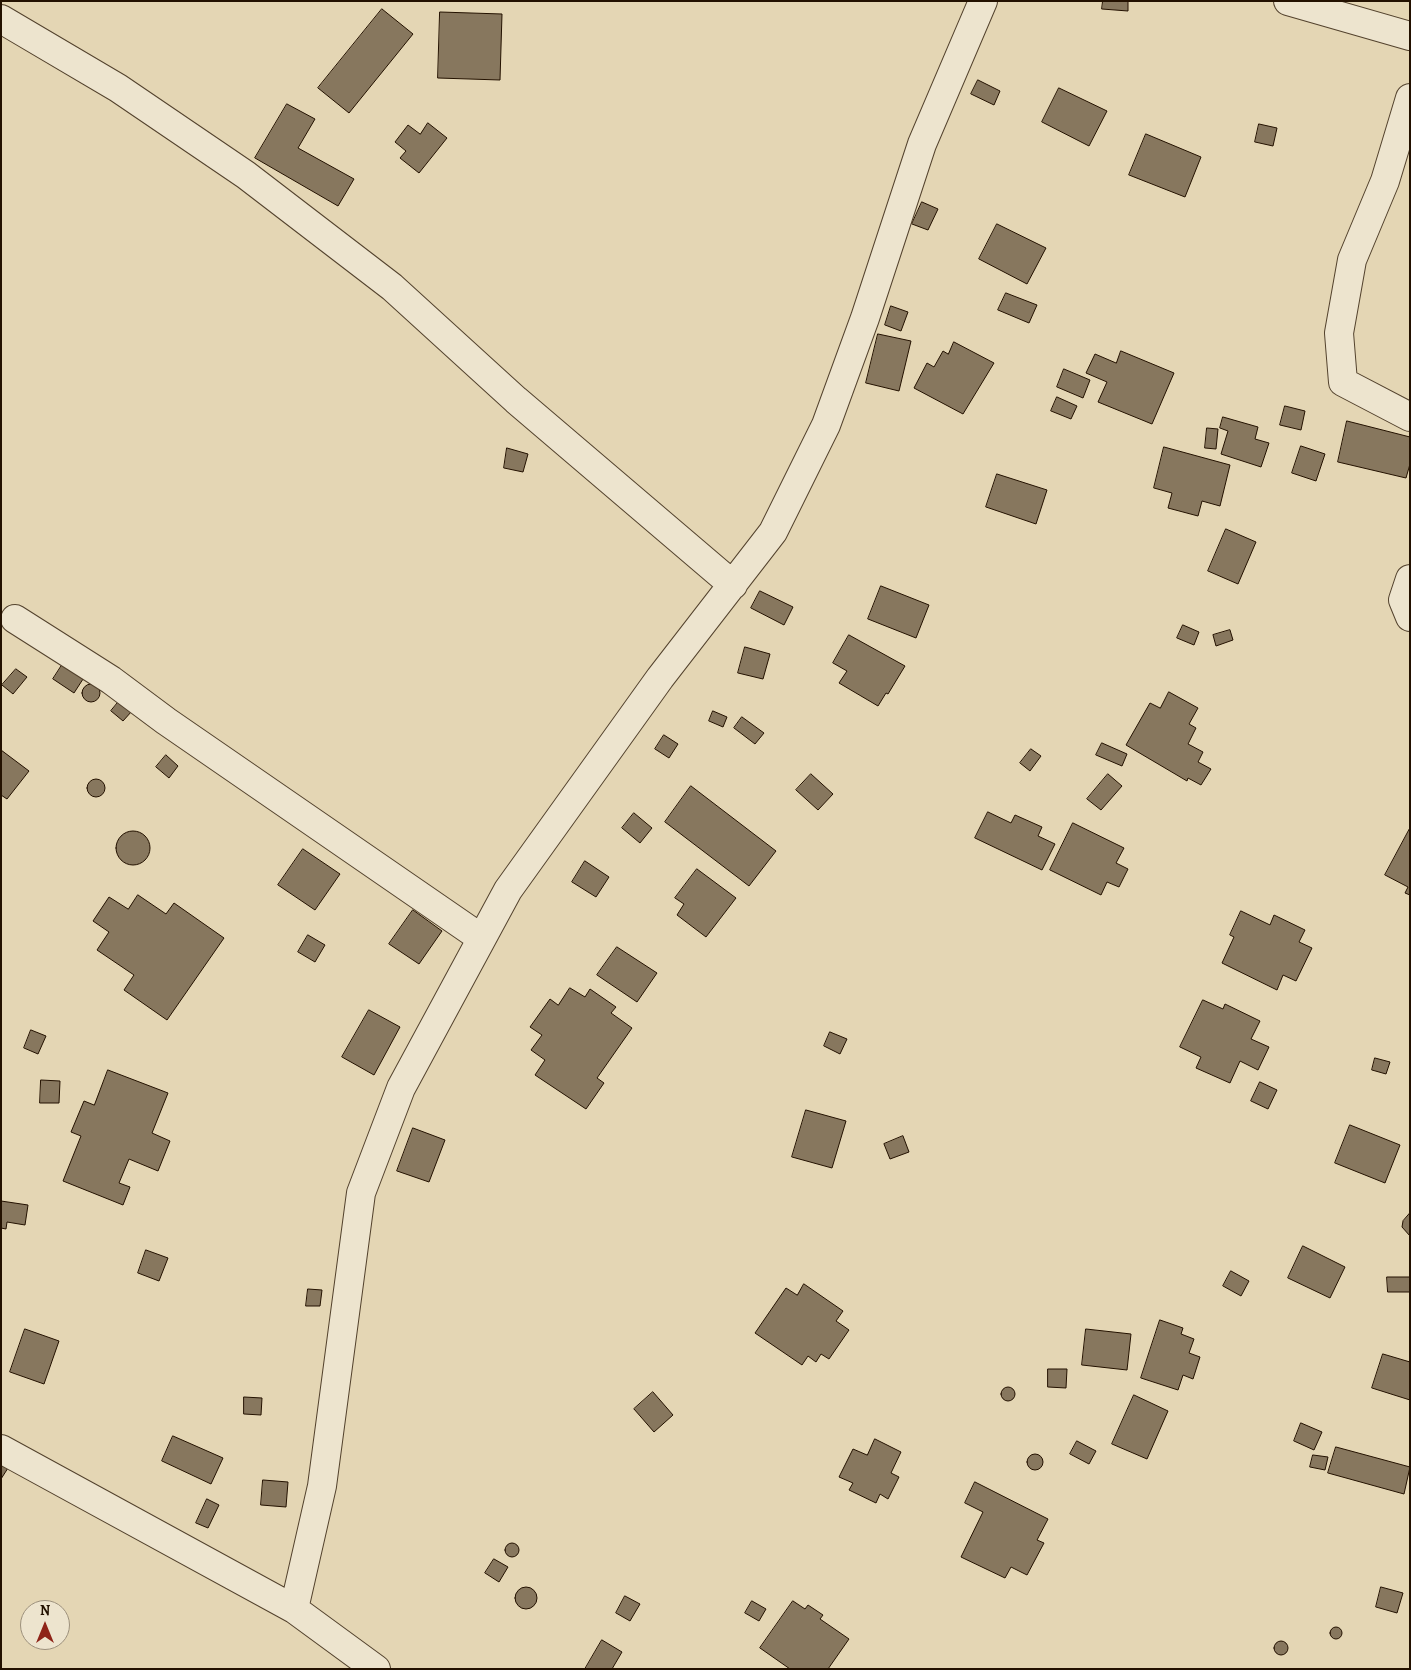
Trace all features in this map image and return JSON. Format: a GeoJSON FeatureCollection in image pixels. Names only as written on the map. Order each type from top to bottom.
{"type":"FeatureCollection","features":[{"type":"Feature","properties":{"kind":"street"},"geometry":{"type":"LineString","coordinates":[[294,1609],[322,1486],[361,1192],[401,1088],[508,890],[660,678],[773,532],[826,425],[865,318],[922,144],[983,1]]}},
{"type":"Feature","properties":{"kind":"street"},"geometry":{"type":"LineString","coordinates":[[1288,1],[1410,36]]}},
{"type":"Feature","properties":{"kind":"street"},"geometry":{"type":"LineString","coordinates":[[1,19],[118,88],[238,169],[384,281],[516,400],[732,585]]}},
{"type":"Feature","properties":{"kind":"street"},"geometry":{"type":"LineString","coordinates":[[1410,98],[1385,181],[1352,260],[1339,333],[1343,382],[1410,417]]}},
{"type":"Feature","properties":{"kind":"street"},"geometry":{"type":"LineString","coordinates":[[1410,579],[1403,600],[1410,617]]}},
{"type":"Feature","properties":{"kind":"street"},"geometry":{"type":"LineString","coordinates":[[15,619],[112,680],[174,726],[481,938]]}},
{"type":"Feature","properties":{"kind":"street"},"geometry":{"type":"LineString","coordinates":[[1,1449],[294,1609],[376,1669]]}},
{"type":"Feature","properties":{"kind":"building"},"geometry":{"type":"Polygon","coordinates":[[[1103,1],[1128,1],[1128,11],[1102,9],[1103,1]]]}},
{"type":"Feature","properties":{"kind":"building"},"geometry":{"type":"Polygon","coordinates":[[[382,9],[413,34],[349,113],[318,88],[382,9]]]}},
{"type":"Feature","properties":{"kind":"building"},"geometry":{"type":"Polygon","coordinates":[[[440,12],[502,14],[500,80],[438,78],[440,12]]]}},
{"type":"Feature","properties":{"kind":"building"},"geometry":{"type":"Polygon","coordinates":[[[978,80],[1000,91],[994,105],[971,94],[978,80]]]}},
{"type":"Feature","properties":{"kind":"building"},"geometry":{"type":"Polygon","coordinates":[[[1059,88],[1107,111],[1089,146],[1042,122],[1059,88]]]}},
{"type":"Feature","properties":{"kind":"building"},"geometry":{"type":"Polygon","coordinates":[[[287,104],[315,119],[298,148],[354,179],[338,206],[255,158],[287,104]]]}},
{"type":"Feature","properties":{"kind":"building"},"geometry":{"type":"Polygon","coordinates":[[[428,123],[447,138],[419,173],[400,158],[406,151],[395,142],[408,125],[420,134],[428,123]]]}},
{"type":"Feature","properties":{"kind":"building"},"geometry":{"type":"Polygon","coordinates":[[[1259,124],[1277,128],[1273,146],[1255,142],[1259,124]]]}},
{"type":"Feature","properties":{"kind":"building"},"geometry":{"type":"Polygon","coordinates":[[[1146,134],[1201,157],[1185,197],[1129,175],[1146,134]]]}},
{"type":"Feature","properties":{"kind":"building"},"geometry":{"type":"Polygon","coordinates":[[[922,202],[938,209],[928,230],[912,224],[922,202]]]}},
{"type":"Feature","properties":{"kind":"building"},"geometry":{"type":"Polygon","coordinates":[[[997,224],[1046,248],[1027,284],[979,259],[997,224]]]}},
{"type":"Feature","properties":{"kind":"building"},"geometry":{"type":"Polygon","coordinates":[[[1006,293],[1037,305],[1029,323],[998,310],[1006,293]]]}},
{"type":"Feature","properties":{"kind":"building"},"geometry":{"type":"Polygon","coordinates":[[[891,306],[908,312],[901,331],[885,325],[891,306]]]}},
{"type":"Feature","properties":{"kind":"building"},"geometry":{"type":"Polygon","coordinates":[[[878,334],[911,341],[899,391],[866,383],[878,334]]]}},
{"type":"Feature","properties":{"kind":"building"},"geometry":{"type":"Polygon","coordinates":[[[954,342],[994,363],[963,414],[914,388],[927,363],[934,367],[943,351],[948,354],[954,342]]]}},
{"type":"Feature","properties":{"kind":"building"},"geometry":{"type":"Polygon","coordinates":[[[1121,351],[1174,373],[1152,424],[1098,402],[1107,382],[1086,373],[1095,354],[1116,363],[1121,351]]]}},
{"type":"Feature","properties":{"kind":"building"},"geometry":{"type":"Polygon","coordinates":[[[1064,369],[1090,380],[1083,398],[1057,387],[1064,369]]]}},
{"type":"Feature","properties":{"kind":"building"},"geometry":{"type":"Polygon","coordinates":[[[1057,397],[1077,406],[1071,419],[1051,411],[1057,397]]]}},
{"type":"Feature","properties":{"kind":"building"},"geometry":{"type":"Polygon","coordinates":[[[1285,406],[1305,411],[1301,430],[1280,425],[1285,406]]]}},
{"type":"Feature","properties":{"kind":"building"},"geometry":{"type":"Polygon","coordinates":[[[1223,417],[1258,427],[1255,439],[1269,443],[1261,467],[1221,454],[1228,431],[1220,428],[1223,417]]]}},
{"type":"Feature","properties":{"kind":"building"},"geometry":{"type":"Polygon","coordinates":[[[1347,421],[1410,437],[1410,464],[1406,478],[1338,462],[1347,421]]]}},
{"type":"Feature","properties":{"kind":"building"},"geometry":{"type":"Polygon","coordinates":[[[1207,428],[1218,429],[1216,449],[1205,448],[1207,428]]]}},
{"type":"Feature","properties":{"kind":"building"},"geometry":{"type":"Polygon","coordinates":[[[1301,446],[1325,454],[1316,481],[1292,473],[1301,446]]]}},
{"type":"Feature","properties":{"kind":"building"},"geometry":{"type":"Polygon","coordinates":[[[1164,447],[1230,465],[1220,506],[1202,501],[1198,516],[1168,508],[1172,493],[1154,488],[1164,447]]]}},
{"type":"Feature","properties":{"kind":"building"},"geometry":{"type":"Polygon","coordinates":[[[507,448],[528,454],[523,472],[504,468],[507,448]]]}},
{"type":"Feature","properties":{"kind":"building"},"geometry":{"type":"Polygon","coordinates":[[[997,474],[1047,490],[1036,524],[986,507],[997,474]]]}},
{"type":"Feature","properties":{"kind":"building"},"geometry":{"type":"Polygon","coordinates":[[[1226,529],[1256,542],[1238,584],[1208,571],[1226,529]]]}},
{"type":"Feature","properties":{"kind":"building"},"geometry":{"type":"Polygon","coordinates":[[[881,586],[929,605],[916,638],[868,619],[881,586]]]}},
{"type":"Feature","properties":{"kind":"building"},"geometry":{"type":"Polygon","coordinates":[[[760,591],[793,607],[784,625],[751,608],[760,591]]]}},
{"type":"Feature","properties":{"kind":"building"},"geometry":{"type":"Polygon","coordinates":[[[1183,625],[1199,632],[1194,645],[1177,638],[1183,625]]]}},
{"type":"Feature","properties":{"kind":"building"},"geometry":{"type":"Polygon","coordinates":[[[1230,630],[1233,640],[1216,646],[1213,635],[1230,630]]]}},
{"type":"Feature","properties":{"kind":"building"},"geometry":{"type":"Polygon","coordinates":[[[849,635],[905,666],[888,694],[886,693],[878,706],[839,683],[847,671],[833,663],[849,635]]]}},
{"type":"Feature","properties":{"kind":"building"},"geometry":{"type":"Polygon","coordinates":[[[745,647],[770,654],[763,679],[738,673],[745,647]]]}},
{"type":"Feature","properties":{"kind":"building"},"geometry":{"type":"Polygon","coordinates":[[[64,662],[85,676],[74,693],[53,679],[64,662]]]}},
{"type":"Feature","properties":{"kind":"building"},"geometry":{"type":"Polygon","coordinates":[[[16,669],[27,677],[13,694],[2,685],[16,669]]]}},
{"type":"Feature","properties":{"kind":"building"},"geometry":{"type":"Polygon","coordinates":[[[91,684],[97,687],[100,693],[97,699],[91,702],[85,699],[82,693],[85,687],[91,684]]]}},
{"type":"Feature","properties":{"kind":"building"},"geometry":{"type":"Polygon","coordinates":[[[1169,692],[1198,708],[1189,724],[1196,728],[1188,744],[1203,752],[1198,762],[1211,769],[1201,785],[1188,778],[1187,781],[1126,745],[1150,703],[1160,708],[1169,692]]]}},
{"type":"Feature","properties":{"kind":"building"},"geometry":{"type":"Polygon","coordinates":[[[120,700],[132,711],[123,721],[111,711],[120,700]]]}},
{"type":"Feature","properties":{"kind":"building"},"geometry":{"type":"Polygon","coordinates":[[[713,711],[727,717],[723,727],[709,721],[713,711]]]}},
{"type":"Feature","properties":{"kind":"building"},"geometry":{"type":"Polygon","coordinates":[[[742,717],[764,733],[755,744],[734,728],[742,717]]]}},
{"type":"Feature","properties":{"kind":"building"},"geometry":{"type":"Polygon","coordinates":[[[664,735],[678,744],[669,758],[655,749],[664,735]]]}},
{"type":"Feature","properties":{"kind":"building"},"geometry":{"type":"Polygon","coordinates":[[[1102,743],[1127,754],[1122,766],[1096,755],[1102,743]]]}},
{"type":"Feature","properties":{"kind":"building"},"geometry":{"type":"Polygon","coordinates":[[[1031,749],[1041,756],[1030,771],[1020,763],[1031,749]]]}},
{"type":"Feature","properties":{"kind":"building"},"geometry":{"type":"Polygon","coordinates":[[[1,750],[29,771],[7,799],[1,795],[1,750]]]}},
{"type":"Feature","properties":{"kind":"building"},"geometry":{"type":"Polygon","coordinates":[[[166,755],[178,766],[169,778],[156,767],[166,755]]]}},
{"type":"Feature","properties":{"kind":"building"},"geometry":{"type":"Polygon","coordinates":[[[811,774],[833,794],[818,810],[796,790],[811,774]]]}},
{"type":"Feature","properties":{"kind":"building"},"geometry":{"type":"Polygon","coordinates":[[[1108,774],[1122,786],[1101,810],[1087,799],[1108,774]]]}},
{"type":"Feature","properties":{"kind":"building"},"geometry":{"type":"Polygon","coordinates":[[[96,779],[102,782],[105,788],[102,794],[96,797],[90,794],[87,788],[90,782],[96,779]]]}},
{"type":"Feature","properties":{"kind":"building"},"geometry":{"type":"Polygon","coordinates":[[[691,786],[776,851],[749,886],[665,822],[691,786]]]}},
{"type":"Feature","properties":{"kind":"building"},"geometry":{"type":"Polygon","coordinates":[[[988,812],[1011,823],[1015,815],[1042,827],[1038,836],[1055,844],[1042,870],[975,838],[988,812]]]}},
{"type":"Feature","properties":{"kind":"building"},"geometry":{"type":"Polygon","coordinates":[[[634,813],[652,828],[640,843],[622,828],[634,813]]]}},
{"type":"Feature","properties":{"kind":"building"},"geometry":{"type":"Polygon","coordinates":[[[1073,823],[1124,848],[1116,863],[1128,869],[1119,887],[1107,882],[1101,895],[1050,870],[1073,823]]]}},
{"type":"Feature","properties":{"kind":"building"},"geometry":{"type":"Polygon","coordinates":[[[1410,828],[1410,895],[1405,893],[1408,887],[1385,875],[1410,828]]]}},
{"type":"Feature","properties":{"kind":"building"},"geometry":{"type":"Polygon","coordinates":[[[133,831],[145,836],[150,848],[145,860],[133,865],[121,860],[116,848],[121,836],[133,831]]]}},
{"type":"Feature","properties":{"kind":"building"},"geometry":{"type":"Polygon","coordinates":[[[303,849],[340,874],[315,910],[278,885],[303,849]]]}},
{"type":"Feature","properties":{"kind":"building"},"geometry":{"type":"Polygon","coordinates":[[[585,861],[609,877],[596,897],[572,882],[585,861]]]}},
{"type":"Feature","properties":{"kind":"building"},"geometry":{"type":"Polygon","coordinates":[[[697,869],[736,898],[706,937],[677,915],[684,904],[675,898],[697,869]]]}},
{"type":"Feature","properties":{"kind":"building"},"geometry":{"type":"Polygon","coordinates":[[[138,895],[166,914],[174,903],[224,938],[167,1020],[124,990],[134,975],[97,950],[109,932],[93,921],[109,897],[128,909],[138,895]]]}},
{"type":"Feature","properties":{"kind":"building"},"geometry":{"type":"Polygon","coordinates":[[[413,910],[442,931],[419,964],[389,944],[413,910]]]}},
{"type":"Feature","properties":{"kind":"building"},"geometry":{"type":"Polygon","coordinates":[[[1241,911],[1270,925],[1274,915],[1305,930],[1299,942],[1312,948],[1296,981],[1283,975],[1277,990],[1222,963],[1234,937],[1230,935],[1241,911]]]}},
{"type":"Feature","properties":{"kind":"building"},"geometry":{"type":"Polygon","coordinates":[[[308,935],[325,945],[315,962],[298,952],[308,935]]]}},
{"type":"Feature","properties":{"kind":"building"},"geometry":{"type":"Polygon","coordinates":[[[617,947],[657,973],[637,1002],[597,975],[617,947]]]}},
{"type":"Feature","properties":{"kind":"building"},"geometry":{"type":"Polygon","coordinates":[[[570,988],[585,997],[590,989],[616,1007],[611,1013],[632,1028],[597,1078],[604,1083],[586,1109],[535,1075],[545,1060],[531,1050],[542,1035],[530,1027],[550,999],[558,1005],[570,988]]]}},
{"type":"Feature","properties":{"kind":"building"},"geometry":{"type":"Polygon","coordinates":[[[1203,1000],[1223,1009],[1225,1004],[1260,1021],[1251,1039],[1269,1047],[1258,1070],[1240,1061],[1230,1083],[1196,1068],[1201,1057],[1180,1047],[1203,1000]]]}},
{"type":"Feature","properties":{"kind":"building"},"geometry":{"type":"Polygon","coordinates":[[[369,1010],[400,1027],[374,1075],[342,1057],[369,1010]]]}},
{"type":"Feature","properties":{"kind":"building"},"geometry":{"type":"Polygon","coordinates":[[[31,1030],[46,1036],[38,1054],[24,1048],[31,1030]]]}},
{"type":"Feature","properties":{"kind":"building"},"geometry":{"type":"Polygon","coordinates":[[[830,1032],[847,1039],[840,1054],[824,1046],[830,1032]]]}},
{"type":"Feature","properties":{"kind":"building"},"geometry":{"type":"Polygon","coordinates":[[[1375,1058],[1390,1062],[1386,1074],[1372,1070],[1375,1058]]]}},
{"type":"Feature","properties":{"kind":"building"},"geometry":{"type":"Polygon","coordinates":[[[108,1070],[168,1093],[152,1133],[170,1141],[158,1171],[129,1159],[119,1183],[130,1187],[123,1205],[63,1181],[81,1136],[71,1132],[84,1101],[94,1105],[108,1070]]]}},
{"type":"Feature","properties":{"kind":"building"},"geometry":{"type":"Polygon","coordinates":[[[41,1080],[60,1081],[59,1103],[40,1103],[41,1080]]]}},
{"type":"Feature","properties":{"kind":"building"},"geometry":{"type":"Polygon","coordinates":[[[1260,1082],[1277,1090],[1268,1109],[1251,1101],[1260,1082]]]}},
{"type":"Feature","properties":{"kind":"building"},"geometry":{"type":"Polygon","coordinates":[[[806,1110],[846,1121],[832,1168],[792,1157],[806,1110]]]}},
{"type":"Feature","properties":{"kind":"building"},"geometry":{"type":"Polygon","coordinates":[[[1350,1125],[1400,1145],[1385,1183],[1335,1163],[1350,1125]]]}},
{"type":"Feature","properties":{"kind":"building"},"geometry":{"type":"Polygon","coordinates":[[[413,1128],[445,1140],[429,1182],[397,1171],[413,1128]]]}},
{"type":"Feature","properties":{"kind":"building"},"geometry":{"type":"Polygon","coordinates":[[[903,1136],[909,1152],[890,1159],[884,1144],[903,1136]]]}},
{"type":"Feature","properties":{"kind":"building"},"geometry":{"type":"Polygon","coordinates":[[[1,1201],[28,1205],[25,1225],[7,1222],[6,1229],[1,1228],[1,1201]]]}},
{"type":"Feature","properties":{"kind":"building"},"geometry":{"type":"Polygon","coordinates":[[[1410,1213],[1410,1236],[1402,1227],[1403,1221],[1410,1213]]]}},
{"type":"Feature","properties":{"kind":"building"},"geometry":{"type":"Polygon","coordinates":[[[1303,1246],[1345,1267],[1330,1298],[1288,1278],[1303,1246]]]}},
{"type":"Feature","properties":{"kind":"building"},"geometry":{"type":"Polygon","coordinates":[[[146,1250],[168,1258],[159,1281],[138,1273],[146,1250]]]}},
{"type":"Feature","properties":{"kind":"building"},"geometry":{"type":"Polygon","coordinates":[[[1231,1271],[1249,1281],[1241,1296],[1223,1286],[1231,1271]]]}},
{"type":"Feature","properties":{"kind":"building"},"geometry":{"type":"Polygon","coordinates":[[[1387,1277],[1410,1277],[1410,1292],[1388,1292],[1387,1277]]]}},
{"type":"Feature","properties":{"kind":"building"},"geometry":{"type":"Polygon","coordinates":[[[804,1284],[843,1311],[836,1321],[849,1330],[829,1359],[821,1354],[816,1362],[808,1356],[802,1365],[755,1333],[786,1288],[797,1295],[804,1284]]]}},
{"type":"Feature","properties":{"kind":"building"},"geometry":{"type":"Polygon","coordinates":[[[308,1289],[322,1290],[320,1306],[306,1306],[308,1289]]]}},
{"type":"Feature","properties":{"kind":"building"},"geometry":{"type":"Polygon","coordinates":[[[1160,1320],[1183,1328],[1181,1334],[1194,1339],[1189,1353],[1200,1357],[1193,1379],[1183,1375],[1178,1390],[1141,1378],[1160,1320]]]}},
{"type":"Feature","properties":{"kind":"building"},"geometry":{"type":"Polygon","coordinates":[[[25,1329],[59,1341],[44,1384],[10,1372],[25,1329]]]}},
{"type":"Feature","properties":{"kind":"building"},"geometry":{"type":"Polygon","coordinates":[[[1086,1329],[1131,1334],[1127,1370],[1082,1365],[1086,1329]]]}},
{"type":"Feature","properties":{"kind":"building"},"geometry":{"type":"Polygon","coordinates":[[[1383,1354],[1410,1362],[1410,1400],[1372,1388],[1383,1354]]]}},
{"type":"Feature","properties":{"kind":"building"},"geometry":{"type":"Polygon","coordinates":[[[1048,1369],[1067,1369],[1066,1388],[1048,1387],[1048,1369]]]}},
{"type":"Feature","properties":{"kind":"building"},"geometry":{"type":"Polygon","coordinates":[[[1008,1387],[1013,1389],[1015,1394],[1013,1399],[1008,1401],[1003,1399],[1001,1394],[1003,1389],[1008,1387]]]}},
{"type":"Feature","properties":{"kind":"building"},"geometry":{"type":"Polygon","coordinates":[[[653,1392],[673,1415],[654,1432],[634,1409],[653,1392]]]}},
{"type":"Feature","properties":{"kind":"building"},"geometry":{"type":"Polygon","coordinates":[[[1134,1395],[1168,1411],[1147,1459],[1112,1444],[1134,1395]]]}},
{"type":"Feature","properties":{"kind":"building"},"geometry":{"type":"Polygon","coordinates":[[[244,1397],[262,1398],[261,1415],[244,1414],[244,1397]]]}},
{"type":"Feature","properties":{"kind":"building"},"geometry":{"type":"Polygon","coordinates":[[[1301,1423],[1322,1432],[1314,1450],[1294,1441],[1301,1423]]]}},
{"type":"Feature","properties":{"kind":"building"},"geometry":{"type":"Polygon","coordinates":[[[173,1436],[223,1458],[211,1484],[162,1461],[173,1436]]]}},
{"type":"Feature","properties":{"kind":"building"},"geometry":{"type":"Polygon","coordinates":[[[875,1439],[901,1452],[891,1473],[899,1477],[888,1499],[880,1494],[876,1503],[849,1490],[853,1483],[839,1477],[853,1449],[867,1455],[875,1439]]]}},
{"type":"Feature","properties":{"kind":"building"},"geometry":{"type":"Polygon","coordinates":[[[1077,1441],[1096,1451],[1089,1464],[1070,1454],[1077,1441]]]}},
{"type":"Feature","properties":{"kind":"building"},"geometry":{"type":"Polygon","coordinates":[[[1336,1447],[1410,1467],[1404,1494],[1328,1473],[1336,1447]]]}},
{"type":"Feature","properties":{"kind":"building"},"geometry":{"type":"Polygon","coordinates":[[[1032,1454],[1038,1454],[1043,1459],[1041,1468],[1032,1470],[1027,1465],[1027,1459],[1032,1454]]]}},
{"type":"Feature","properties":{"kind":"building"},"geometry":{"type":"Polygon","coordinates":[[[1313,1455],[1328,1457],[1325,1470],[1310,1467],[1313,1455]]]}},
{"type":"Feature","properties":{"kind":"building"},"geometry":{"type":"Polygon","coordinates":[[[1,1465],[8,1468],[1,1479],[1,1465]]]}},
{"type":"Feature","properties":{"kind":"building"},"geometry":{"type":"Polygon","coordinates":[[[263,1480],[288,1482],[286,1507],[261,1505],[263,1480]]]}},
{"type":"Feature","properties":{"kind":"building"},"geometry":{"type":"Polygon","coordinates":[[[975,1482],[1048,1519],[1037,1540],[1044,1543],[1027,1575],[1011,1567],[1005,1578],[961,1557],[983,1512],[965,1503],[975,1482]]]}},
{"type":"Feature","properties":{"kind":"building"},"geometry":{"type":"Polygon","coordinates":[[[207,1499],[219,1505],[208,1528],[196,1523],[207,1499]]]}},
{"type":"Feature","properties":{"kind":"building"},"geometry":{"type":"Polygon","coordinates":[[[512,1543],[517,1545],[519,1550],[517,1555],[512,1557],[507,1555],[505,1550],[507,1545],[512,1543]]]}},
{"type":"Feature","properties":{"kind":"building"},"geometry":{"type":"Polygon","coordinates":[[[494,1559],[508,1567],[499,1582],[485,1573],[494,1559]]]}},
{"type":"Feature","properties":{"kind":"building"},"geometry":{"type":"Polygon","coordinates":[[[526,1587],[534,1590],[537,1598],[534,1606],[526,1609],[518,1606],[515,1598],[518,1590],[526,1587]]]}},
{"type":"Feature","properties":{"kind":"building"},"geometry":{"type":"Polygon","coordinates":[[[1381,1587],[1403,1593],[1397,1613],[1376,1607],[1381,1587]]]}},
{"type":"Feature","properties":{"kind":"building"},"geometry":{"type":"Polygon","coordinates":[[[625,1596],[640,1604],[630,1621],[616,1613],[625,1596]]]}},
{"type":"Feature","properties":{"kind":"building"},"geometry":{"type":"Polygon","coordinates":[[[752,1601],[766,1609],[759,1621],[745,1613],[752,1601]]]}},
{"type":"Feature","properties":{"kind":"building"},"geometry":{"type":"Polygon","coordinates":[[[793,1601],[805,1609],[808,1605],[823,1615],[820,1619],[849,1639],[828,1669],[790,1669],[760,1648],[793,1601]]]}},
{"type":"Feature","properties":{"kind":"building"},"geometry":{"type":"Polygon","coordinates":[[[1338,1627],[1341,1628],[1341,1638],[1334,1639],[1331,1638],[1330,1631],[1331,1628],[1338,1627]]]}},
{"type":"Feature","properties":{"kind":"building"},"geometry":{"type":"Polygon","coordinates":[[[602,1640],[622,1652],[612,1669],[585,1669],[602,1640]]]}},
{"type":"Feature","properties":{"kind":"building"},"geometry":{"type":"Polygon","coordinates":[[[1278,1641],[1284,1641],[1288,1648],[1284,1655],[1278,1655],[1274,1651],[1274,1645],[1278,1641]]]}}]}
